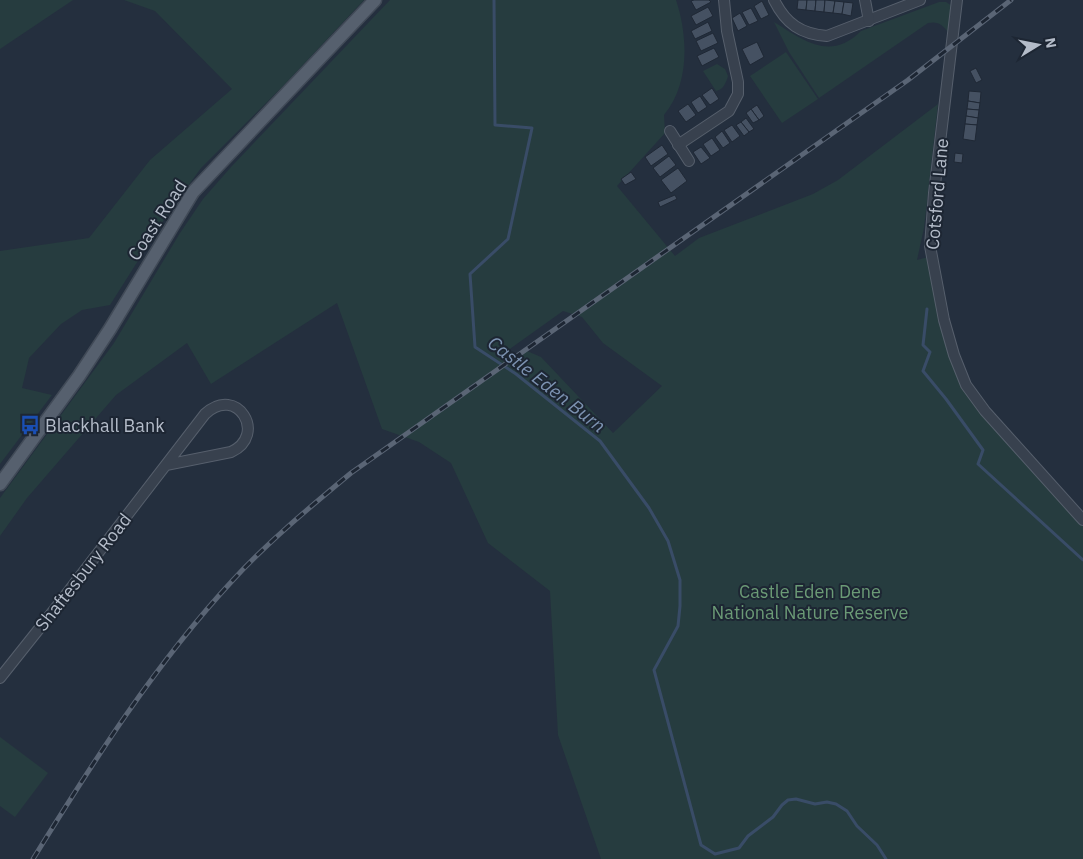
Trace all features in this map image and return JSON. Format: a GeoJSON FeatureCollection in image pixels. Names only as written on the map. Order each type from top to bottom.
{"type":"FeatureCollection","features":[{"type":"Feature","properties":{"kind":"main road","name":"Coast Road"},"geometry":{"type":"LineString","coordinates":[[0,484],[79,376],[110,329],[193,192],[375,0]]}},
{"type":"Feature","properties":{"kind":"street"},"geometry":{"type":"LineString","coordinates":[[678,145],[729,111],[738,94],[738,82],[727,31],[724,0]]}},
{"type":"Feature","properties":{"kind":"street"},"geometry":{"type":"LineString","coordinates":[[774,0],[780,12],[794,27],[813,35],[828,36],[920,0]]}},
{"type":"Feature","properties":{"kind":"street"},"geometry":{"type":"LineString","coordinates":[[865,0],[868,21]]}},
{"type":"Feature","properties":{"kind":"street","name":"Cotsford Lane"},"geometry":{"type":"LineString","coordinates":[[957,0],[934,193],[930,246],[944,320],[954,355],[966,384],[985,411],[1083,520]]}},
{"type":"Feature","properties":{"kind":"street"},"geometry":{"type":"LineString","coordinates":[[670,131],[689,161]]}},
{"type":"Feature","properties":{"kind":"street","name":"Shaftesbury Road"},"geometry":{"type":"LineString","coordinates":[[0,678],[205,414],[217,405],[230,404],[243,413],[247,421],[248,433],[245,442],[238,449],[166,465]]}},
{"type":"Feature","properties":{"kind":"green space"},"geometry":{"type":"Polygon","coordinates":[[[0,0],[73,0],[0,49],[0,0]]]}},
{"type":"Feature","properties":{"kind":"green space"},"geometry":{"type":"Polygon","coordinates":[[[124,0],[364,0],[284,85],[201,168],[167,215],[110,305],[82,310],[61,324],[29,358],[22,388],[52,395],[0,464],[0,251],[89,238],[150,160],[232,89],[155,11],[124,0]]]}},
{"type":"Feature","properties":{"kind":"green space","name":"Castle Eden Dene National Nature Reserve"},"geometry":{"type":"Polygon","coordinates":[[[390,0],[676,0],[683,29],[684,44],[684,59],[679,89],[664,115],[665,133],[617,186],[675,256],[699,238],[813,194],[838,180],[938,104],[924,228],[917,260],[932,256],[966,385],[1083,520],[1083,859],[601,859],[558,735],[550,591],[488,543],[451,463],[419,442],[382,429],[337,303],[211,384],[187,343],[116,395],[27,498],[0,536],[0,498],[114,343],[180,233],[203,199],[231,167],[390,0]],[[563,311],[507,351],[515,359],[527,351],[541,357],[613,433],[662,386],[603,343],[582,317],[563,311]]]}},
{"type":"Feature","properties":{"kind":"green space"},"geometry":{"type":"Polygon","coordinates":[[[939,2],[946,2],[952,6],[949,33],[940,24],[928,23],[819,98],[789,52],[774,22],[806,41],[827,47],[838,45],[850,40],[861,31],[939,2]]]}},
{"type":"Feature","properties":{"kind":"green space"},"geometry":{"type":"Polygon","coordinates":[[[786,52],[818,99],[782,123],[750,76],[786,52]]]}},
{"type":"Feature","properties":{"kind":"green space"},"geometry":{"type":"Polygon","coordinates":[[[717,64],[725,69],[728,76],[724,86],[716,91],[703,71],[717,64]]]}},
{"type":"Feature","properties":{"kind":"green space"},"geometry":{"type":"Polygon","coordinates":[[[0,737],[48,773],[15,817],[0,806],[0,737]]]}},
{"type":"Feature","properties":{"kind":"building"},"geometry":{"type":"Polygon","coordinates":[[[709,0],[711,2],[696,10],[691,1],[709,0]]]}},
{"type":"Feature","properties":{"kind":"building"},"geometry":{"type":"Polygon","coordinates":[[[798,0],[807,0],[806,10],[797,9],[798,0]]]}},
{"type":"Feature","properties":{"kind":"building"},"geometry":{"type":"Polygon","coordinates":[[[807,0],[816,0],[815,11],[806,10],[807,0]]]}},
{"type":"Feature","properties":{"kind":"building"},"geometry":{"type":"Polygon","coordinates":[[[816,0],[825,0],[824,12],[815,11],[816,0]]]}},
{"type":"Feature","properties":{"kind":"building"},"geometry":{"type":"Polygon","coordinates":[[[825,0],[835,1],[833,13],[824,12],[825,0]]]}},
{"type":"Feature","properties":{"kind":"building"},"geometry":{"type":"Polygon","coordinates":[[[762,1],[769,15],[761,19],[754,6],[762,1]]]}},
{"type":"Feature","properties":{"kind":"building"},"geometry":{"type":"Polygon","coordinates":[[[835,1],[844,2],[842,14],[833,13],[835,1]]]}},
{"type":"Feature","properties":{"kind":"building"},"geometry":{"type":"Polygon","coordinates":[[[844,2],[853,3],[851,16],[842,14],[844,2]]]}},
{"type":"Feature","properties":{"kind":"building"},"geometry":{"type":"Polygon","coordinates":[[[708,7],[713,16],[696,25],[691,16],[708,7]]]}},
{"type":"Feature","properties":{"kind":"building"},"geometry":{"type":"Polygon","coordinates":[[[751,8],[758,21],[749,25],[742,12],[751,8]]]}},
{"type":"Feature","properties":{"kind":"building"},"geometry":{"type":"Polygon","coordinates":[[[740,13],[747,26],[738,31],[732,18],[740,13]]]}},
{"type":"Feature","properties":{"kind":"building"},"geometry":{"type":"Polygon","coordinates":[[[708,22],[712,31],[695,39],[691,31],[708,22]]]}},
{"type":"Feature","properties":{"kind":"building"},"geometry":{"type":"Polygon","coordinates":[[[713,33],[718,43],[701,51],[696,41],[713,33]]]}},
{"type":"Feature","properties":{"kind":"building"},"geometry":{"type":"Polygon","coordinates":[[[757,42],[764,57],[750,65],[742,49],[757,42]]]}},
{"type":"Feature","properties":{"kind":"building"},"geometry":{"type":"Polygon","coordinates":[[[714,48],[719,57],[702,66],[697,56],[714,48]]]}},
{"type":"Feature","properties":{"kind":"building"},"geometry":{"type":"Polygon","coordinates":[[[976,68],[982,80],[976,83],[970,71],[976,68]]]}},
{"type":"Feature","properties":{"kind":"building"},"geometry":{"type":"Polygon","coordinates":[[[712,88],[719,99],[710,105],[702,95],[712,88]]]}},
{"type":"Feature","properties":{"kind":"building"},"geometry":{"type":"Polygon","coordinates":[[[969,91],[981,92],[980,103],[968,101],[969,91]]]}},
{"type":"Feature","properties":{"kind":"building"},"geometry":{"type":"Polygon","coordinates":[[[700,96],[707,107],[698,113],[691,102],[700,96]]]}},
{"type":"Feature","properties":{"kind":"building"},"geometry":{"type":"Polygon","coordinates":[[[968,101],[980,103],[979,110],[967,109],[968,101]]]}},
{"type":"Feature","properties":{"kind":"building"},"geometry":{"type":"Polygon","coordinates":[[[688,104],[696,115],[686,122],[678,111],[688,104]]]}},
{"type":"Feature","properties":{"kind":"building"},"geometry":{"type":"Polygon","coordinates":[[[757,105],[764,116],[759,120],[751,109],[757,105]]]}},
{"type":"Feature","properties":{"kind":"building"},"geometry":{"type":"Polygon","coordinates":[[[751,109],[759,120],[753,123],[746,113],[751,109]]]}},
{"type":"Feature","properties":{"kind":"building"},"geometry":{"type":"Polygon","coordinates":[[[967,109],[979,110],[978,118],[966,116],[967,109]]]}},
{"type":"Feature","properties":{"kind":"building"},"geometry":{"type":"Polygon","coordinates":[[[966,116],[978,118],[977,125],[965,124],[966,116]]]}},
{"type":"Feature","properties":{"kind":"building"},"geometry":{"type":"Polygon","coordinates":[[[746,118],[754,129],[749,132],[741,122],[746,118]]]}},
{"type":"Feature","properties":{"kind":"building"},"geometry":{"type":"Polygon","coordinates":[[[741,122],[749,132],[744,136],[736,125],[741,122]]]}},
{"type":"Feature","properties":{"kind":"building"},"geometry":{"type":"Polygon","coordinates":[[[965,124],[977,125],[975,141],[963,139],[965,124]]]}},
{"type":"Feature","properties":{"kind":"building"},"geometry":{"type":"Polygon","coordinates":[[[732,125],[740,136],[732,142],[724,130],[732,125]]]}},
{"type":"Feature","properties":{"kind":"building"},"geometry":{"type":"Polygon","coordinates":[[[722,131],[730,143],[723,148],[715,137],[722,131]]]}},
{"type":"Feature","properties":{"kind":"building"},"geometry":{"type":"Polygon","coordinates":[[[712,138],[720,150],[711,156],[703,144],[712,138]]]}},
{"type":"Feature","properties":{"kind":"building"},"geometry":{"type":"Polygon","coordinates":[[[662,145],[668,154],[651,166],[645,157],[662,145]]]}},
{"type":"Feature","properties":{"kind":"building"},"geometry":{"type":"Polygon","coordinates":[[[701,147],[710,158],[701,164],[693,152],[701,147]]]}},
{"type":"Feature","properties":{"kind":"building"},"geometry":{"type":"Polygon","coordinates":[[[955,153],[963,154],[962,163],[954,162],[955,153]]]}},
{"type":"Feature","properties":{"kind":"building"},"geometry":{"type":"Polygon","coordinates":[[[669,156],[676,165],[660,177],[653,168],[669,156]]]}},
{"type":"Feature","properties":{"kind":"building"},"geometry":{"type":"Polygon","coordinates":[[[678,168],[687,181],[671,193],[661,180],[678,168]]]}},
{"type":"Feature","properties":{"kind":"building"},"geometry":{"type":"Polygon","coordinates":[[[631,172],[636,179],[625,185],[621,179],[631,172]]]}},
{"type":"Feature","properties":{"kind":"building"},"geometry":{"type":"Polygon","coordinates":[[[675,195],[677,199],[660,207],[658,202],[675,195]]]}},
{"type":"Feature","properties":{"kind":"waterway","name":"Castle Eden Burn"},"geometry":{"type":"LineString","coordinates":[[494,0],[495,125],[532,128],[508,239],[470,274],[475,347],[516,374],[600,441],[649,508],[668,541],[680,580],[678,626],[654,670],[701,845],[715,854],[739,848],[748,836],[773,817],[782,805],[788,800],[796,799],[815,804],[827,802],[836,804],[847,811],[857,826],[877,845],[886,859]]}},
{"type":"Feature","properties":{"kind":"waterway"},"geometry":{"type":"LineString","coordinates":[[927,309],[923,345],[930,352],[923,371],[983,450],[978,464],[1083,560]]}},
{"type":"Feature","properties":{"kind":"railway"},"geometry":{"type":"LineString","coordinates":[[33,859],[102,750],[177,645],[233,580],[290,525],[351,473],[908,80],[1011,0]]}},
{"type":"Feature","properties":{"kind":"place","name":"Blackhall Bank"},"geometry":{"type":"Point","coordinates":[30,425]}}]}
